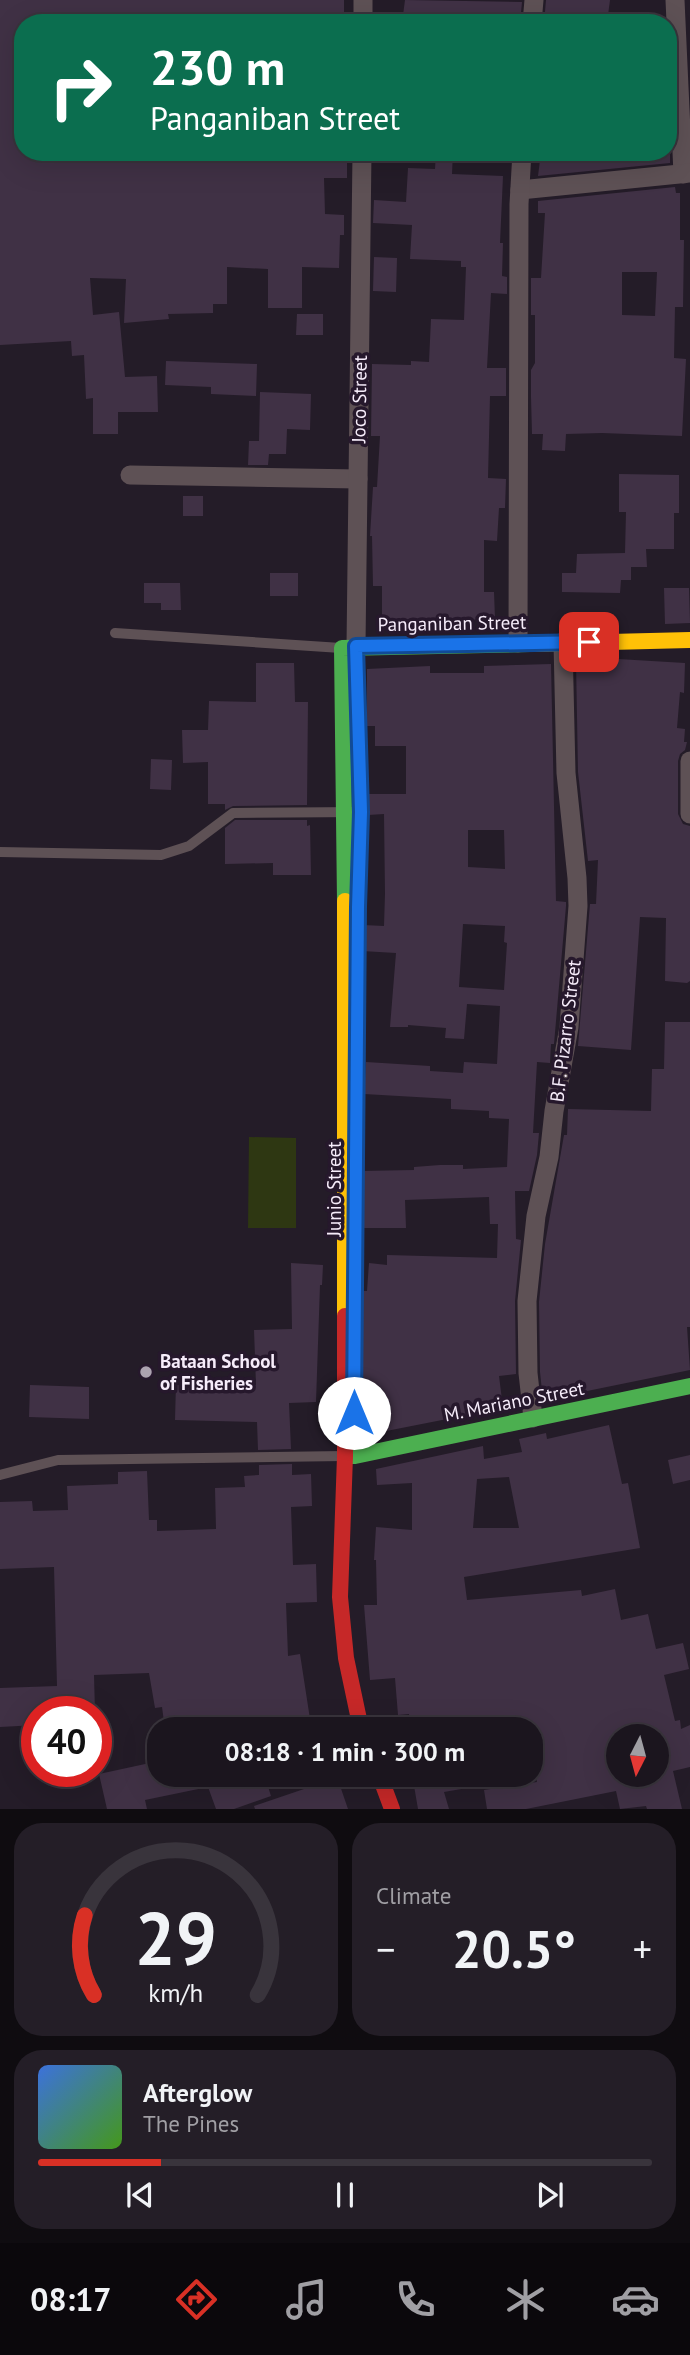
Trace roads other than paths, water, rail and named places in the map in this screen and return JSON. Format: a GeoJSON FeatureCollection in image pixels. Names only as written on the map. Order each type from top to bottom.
{"type":"FeatureCollection","features":[{"type":"Feature","properties":{"kind":"street"},"geometry":{"type":"LineString","coordinates":[[520,190],[686,174],[677,32]]}},
{"type":"Feature","properties":{"kind":"street","name":"Joco Street"},"geometry":{"type":"LineString","coordinates":[[349,647],[358,479],[362,161]]}},
{"type":"Feature","properties":{"kind":"street"},"geometry":{"type":"LineString","coordinates":[[518,643],[522,161]]}},
{"type":"Feature","properties":{"kind":"street"},"geometry":{"type":"LineString","coordinates":[[130,475],[358,479]]}},
{"type":"Feature","properties":{"kind":"street","name":"Panganiban Street"},"geometry":{"type":"LineString","coordinates":[[349,647],[690,640]]}},
{"type":"Feature","properties":{"kind":"street","name":"B.F. Pizarro Street"},"geometry":{"type":"LineString","coordinates":[[533,1418],[528,1373],[527,1301],[536,1216],[549,1157],[569,1027],[578,906],[566,773],[563,642]]}},
{"type":"Feature","properties":{"kind":"street"},"geometry":{"type":"LineString","coordinates":[[349,647],[359,757]]}},
{"type":"Feature","properties":{"kind":"street","name":"Junio Street"},"geometry":{"type":"LineString","coordinates":[[349,647],[358,818],[350,1456],[340,1597],[346,1658],[358,1717]]}},
{"type":"Feature","properties":{"kind":"street"},"geometry":{"type":"LineString","coordinates":[[690,761],[690,814]]}},
{"type":"Feature","properties":{"kind":"street","name":"Junio Street"},"geometry":{"type":"LineString","coordinates":[[358,818],[350,1456],[358,1644],[375,1717]]}},
{"type":"Feature","properties":{"kind":"street","name":"M. Mariano Street"},"geometry":{"type":"LineString","coordinates":[[350,1456],[690,1386]]}},
{"type":"Feature","properties":{"kind":"street"},"geometry":{"type":"LineString","coordinates":[[384,1787],[392,1809]]}},
{"type":"Feature","properties":{"kind":"street"},"geometry":{"type":"LineString","coordinates":[[400,1787],[408,1809]]}},
{"type":"Feature","properties":{"kind":"lane"},"geometry":{"type":"LineString","coordinates":[[115,633],[349,647]]}},
{"type":"Feature","properties":{"kind":"lane"},"geometry":{"type":"LineString","coordinates":[[0,852],[161,855],[190,846],[233,813],[358,818]]}},
{"type":"Feature","properties":{"kind":"lane"},"geometry":{"type":"LineString","coordinates":[[0,1475],[58,1460],[350,1456]]}},
{"type":"Feature","properties":{"kind":"place","name":"Bataan School of Fisheries"},"geometry":{"type":"Point","coordinates":[146,1372]}}]}
